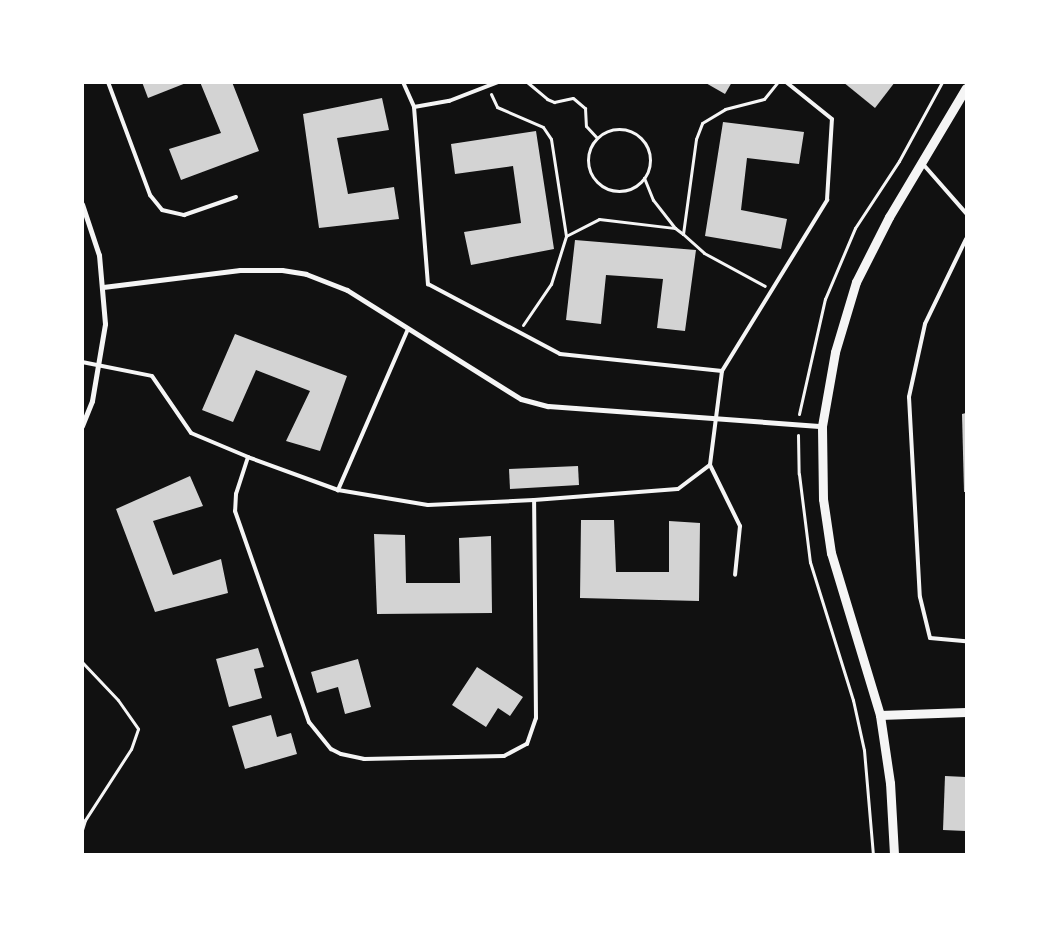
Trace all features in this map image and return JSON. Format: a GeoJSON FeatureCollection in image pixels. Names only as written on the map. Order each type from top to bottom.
{"type":"FeatureCollection","features":[{"type":"Feature","properties":{"kind":"street"},"geometry":{"type":"LineString","coordinates":[[894,854],[890,783],[880,715],[832,553],[823,499],[822,426],[835,352],[856,282],[966,88]]}},
{"type":"Feature","properties":{"kind":"street"},"geometry":{"type":"LineString","coordinates":[[82,204],[99,255],[105,324],[100,364],[82,426]]}},
{"type":"Feature","properties":{"kind":"street"},"geometry":{"type":"LineString","coordinates":[[103,286],[240,270],[282,270],[306,274],[347,290],[520,398],[548,406],[822,426]]}},
{"type":"Feature","properties":{"kind":"street"},"geometry":{"type":"LineString","coordinates":[[880,715],[966,712]]}},
{"type":"Feature","properties":{"kind":"lane"},"geometry":{"type":"LineString","coordinates":[[108,82],[150,195],[162,210],[184,215],[236,197]]}},
{"type":"Feature","properties":{"kind":"lane"},"geometry":{"type":"LineString","coordinates":[[403,82],[414,107],[428,284],[560,354],[722,371]]}},
{"type":"Feature","properties":{"kind":"lane"},"geometry":{"type":"LineString","coordinates":[[414,107],[449,101],[498,82]]}},
{"type":"Feature","properties":{"kind":"lane"},"geometry":{"type":"LineString","coordinates":[[735,575],[740,526],[710,465],[718,417],[722,371],[828,200],[832,119],[786,82]]}},
{"type":"Feature","properties":{"kind":"lane"},"geometry":{"type":"LineString","coordinates":[[922,163],[966,213]]}},
{"type":"Feature","properties":{"kind":"lane"},"geometry":{"type":"LineString","coordinates":[[966,239],[925,324],[909,397],[920,597],[930,638],[966,641]]}},
{"type":"Feature","properties":{"kind":"lane"},"geometry":{"type":"LineString","coordinates":[[338,490],[408,329]]}},
{"type":"Feature","properties":{"kind":"lane"},"geometry":{"type":"LineString","coordinates":[[82,362],[100,364],[152,376],[191,432],[248,457],[338,490],[428,505],[534,500],[678,489],[710,465]]}},
{"type":"Feature","properties":{"kind":"lane"},"geometry":{"type":"LineString","coordinates":[[248,457],[234,503],[239,524],[309,722],[331,749],[352,758],[504,756],[527,744],[536,718],[534,500]]}},
{"type":"Feature","properties":{"kind":"path"},"geometry":{"type":"LineString","coordinates":[[527,82],[547,99],[554,102],[573,98],[585,108],[586,126],[597,138]]}},
{"type":"Feature","properties":{"kind":"path"},"geometry":{"type":"LineString","coordinates":[[683,234],[696,139],[702,123],[724,110],[764,99],[777,82]]}},
{"type":"Feature","properties":{"kind":"path"},"geometry":{"type":"LineString","coordinates":[[873,854],[864,750],[852,700],[810,562],[798,474],[798,424],[825,299],[855,228],[899,161],[942,82]]}},
{"type":"Feature","properties":{"kind":"path"},"geometry":{"type":"LineString","coordinates":[[487,87],[498,108],[543,127],[551,139],[566,236],[551,284],[518,332]]}},
{"type":"Feature","properties":{"kind":"path"},"geometry":{"type":"LineString","coordinates":[[620,129],[640,136],[650,155],[650,166],[644,178],[630,190],[620,192],[602,187],[589,171],[587,162],[588,152],[597,138],[610,130],[620,129]]}},
{"type":"Feature","properties":{"kind":"path"},"geometry":{"type":"LineString","coordinates":[[644,178],[654,200],[675,228],[704,252],[772,290]]}},
{"type":"Feature","properties":{"kind":"path"},"geometry":{"type":"LineString","coordinates":[[566,236],[600,219],[675,228]]}},
{"type":"Feature","properties":{"kind":"path"},"geometry":{"type":"LineString","coordinates":[[82,662],[118,700],[138,729],[131,749],[85,820],[82,830]]}},
{"type":"Feature","properties":{"kind":"building"},"geometry":{"type":"Polygon","coordinates":[[[142,82],[186,82],[186,83],[148,98],[142,82]]]}},
{"type":"Feature","properties":{"kind":"building"},"geometry":{"type":"Polygon","coordinates":[[[200,82],[232,82],[259,151],[181,180],[169,149],[221,133],[200,82]]]}},
{"type":"Feature","properties":{"kind":"building"},"geometry":{"type":"Polygon","coordinates":[[[704,82],[732,82],[725,94],[704,82]]]}},
{"type":"Feature","properties":{"kind":"building"},"geometry":{"type":"Polygon","coordinates":[[[843,82],[895,82],[875,108],[843,82]]]}},
{"type":"Feature","properties":{"kind":"building"},"geometry":{"type":"Polygon","coordinates":[[[382,98],[389,130],[337,138],[348,194],[394,187],[399,219],[319,228],[303,114],[382,98]]]}},
{"type":"Feature","properties":{"kind":"building"},"geometry":{"type":"Polygon","coordinates":[[[723,122],[804,132],[799,164],[747,158],[741,210],[787,219],[781,249],[705,236],[723,122]]]}},
{"type":"Feature","properties":{"kind":"building"},"geometry":{"type":"Polygon","coordinates":[[[536,131],[554,249],[471,265],[464,232],[521,223],[513,166],[455,174],[451,144],[536,131]]]}},
{"type":"Feature","properties":{"kind":"building"},"geometry":{"type":"Polygon","coordinates":[[[575,240],[696,250],[685,331],[657,328],[663,279],[606,275],[601,324],[566,320],[575,240]]]}},
{"type":"Feature","properties":{"kind":"building"},"geometry":{"type":"Polygon","coordinates":[[[235,334],[347,376],[320,451],[286,441],[310,391],[256,370],[233,422],[202,410],[235,334]]]}},
{"type":"Feature","properties":{"kind":"building"},"geometry":{"type":"Polygon","coordinates":[[[966,413],[966,492],[964,492],[962,414],[966,413]]]}},
{"type":"Feature","properties":{"kind":"building"},"geometry":{"type":"Polygon","coordinates":[[[578,466],[579,485],[510,489],[509,469],[578,466]]]}},
{"type":"Feature","properties":{"kind":"building"},"geometry":{"type":"Polygon","coordinates":[[[190,476],[203,506],[153,521],[173,575],[221,559],[228,593],[155,612],[116,509],[190,476]]]}},
{"type":"Feature","properties":{"kind":"building"},"geometry":{"type":"Polygon","coordinates":[[[581,520],[614,520],[616,572],[669,572],[669,521],[700,523],[699,601],[580,598],[581,520]]]}},
{"type":"Feature","properties":{"kind":"building"},"geometry":{"type":"Polygon","coordinates":[[[374,534],[405,535],[406,583],[460,583],[459,538],[491,536],[492,613],[377,614],[374,534]]]}},
{"type":"Feature","properties":{"kind":"building"},"geometry":{"type":"Polygon","coordinates":[[[258,648],[264,667],[254,669],[262,698],[229,707],[216,659],[258,648]]]}},
{"type":"Feature","properties":{"kind":"building"},"geometry":{"type":"Polygon","coordinates":[[[358,659],[371,707],[345,714],[338,687],[317,693],[311,672],[358,659]]]}},
{"type":"Feature","properties":{"kind":"building"},"geometry":{"type":"Polygon","coordinates":[[[477,667],[523,697],[510,716],[498,708],[486,727],[452,705],[477,667]]]}},
{"type":"Feature","properties":{"kind":"building"},"geometry":{"type":"Polygon","coordinates":[[[271,715],[277,737],[291,733],[297,754],[245,769],[232,726],[271,715]]]}},
{"type":"Feature","properties":{"kind":"building"},"geometry":{"type":"Polygon","coordinates":[[[945,776],[966,777],[966,831],[943,830],[945,776]]]}}]}
